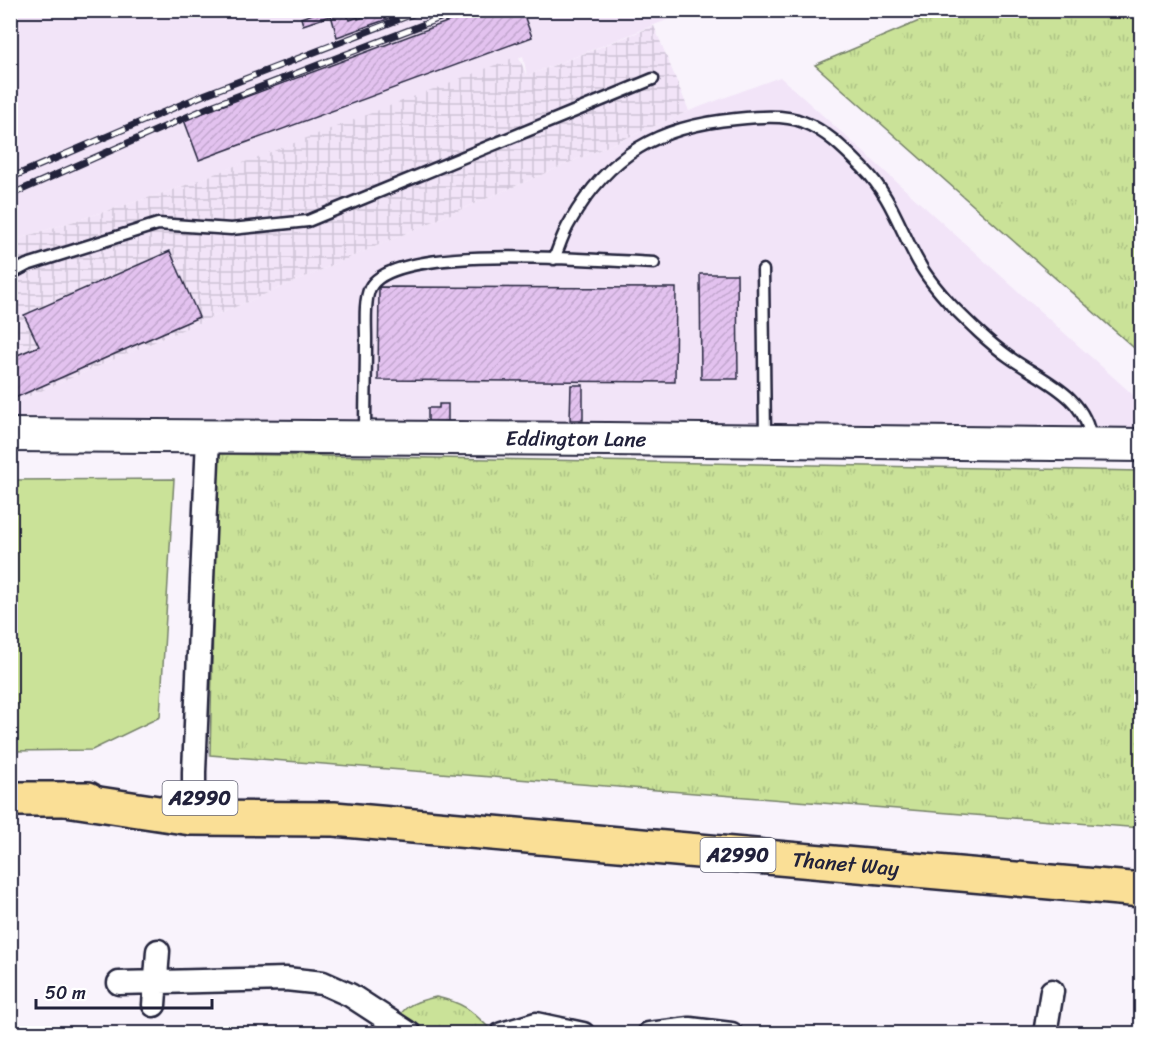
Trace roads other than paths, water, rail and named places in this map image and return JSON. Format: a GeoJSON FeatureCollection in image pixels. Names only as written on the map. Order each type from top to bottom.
{"type":"FeatureCollection","features":[{"type":"Feature","properties":{"kind":"main road","name":"Thanet Way"},"geometry":{"type":"LineString","coordinates":[[10,799],[194,797],[334,819],[1142,890]]}},
{"type":"Feature","properties":{"kind":"main road","name":"Thanet Way"},"geometry":{"type":"LineString","coordinates":[[66,800],[191,818],[334,819]]}},
{"type":"Feature","properties":{"kind":"street","name":"Eddington Lane"},"geometry":{"type":"LineString","coordinates":[[10,435],[1142,445]]}},
{"type":"Feature","properties":{"kind":"street"},"geometry":{"type":"LineString","coordinates":[[194,797],[208,437]]}},
{"type":"Feature","properties":{"kind":"street"},"geometry":{"type":"LineString","coordinates":[[154,1005],[159,951]]}},
{"type":"Feature","properties":{"kind":"street"},"geometry":{"type":"LineString","coordinates":[[119,983],[286,979],[322,983],[350,995],[410,1034]]}},
{"type":"Feature","properties":{"kind":"street"},"geometry":{"type":"LineString","coordinates":[[1045,1034],[1052,991]]}},
{"type":"Feature","properties":{"kind":"street"},"geometry":{"type":"LineString","coordinates":[[502,1034],[536,1024],[582,1034]]}},
{"type":"Feature","properties":{"kind":"street"},"geometry":{"type":"LineString","coordinates":[[649,1034],[690,1029],[730,1034]]}},
{"type":"Feature","properties":{"kind":"lane"},"geometry":{"type":"LineString","coordinates":[[10,274],[27,265],[158,224],[231,229],[308,221],[654,79]]}},
{"type":"Feature","properties":{"kind":"lane"},"geometry":{"type":"LineString","coordinates":[[554,260],[568,223],[592,187],[635,148],[671,131],[714,121],[763,117],[802,121],[829,136],[866,170],[889,199],[920,264],[944,298],[981,335],[1055,386],[1080,408],[1090,425],[1092,444]]}},
{"type":"Feature","properties":{"kind":"lane"},"geometry":{"type":"LineString","coordinates":[[365,438],[366,311],[370,288],[386,272],[440,260],[484,257],[654,263]]}},
{"type":"Feature","properties":{"kind":"lane"},"geometry":{"type":"LineString","coordinates":[[762,270],[765,442]]}},
{"type":"Feature","properties":{"kind":"railway"},"geometry":{"type":"LineString","coordinates":[[10,178],[206,94],[423,10]]}},
{"type":"Feature","properties":{"kind":"railway"},"geometry":{"type":"LineString","coordinates":[[10,195],[214,105],[461,10]]}}]}
